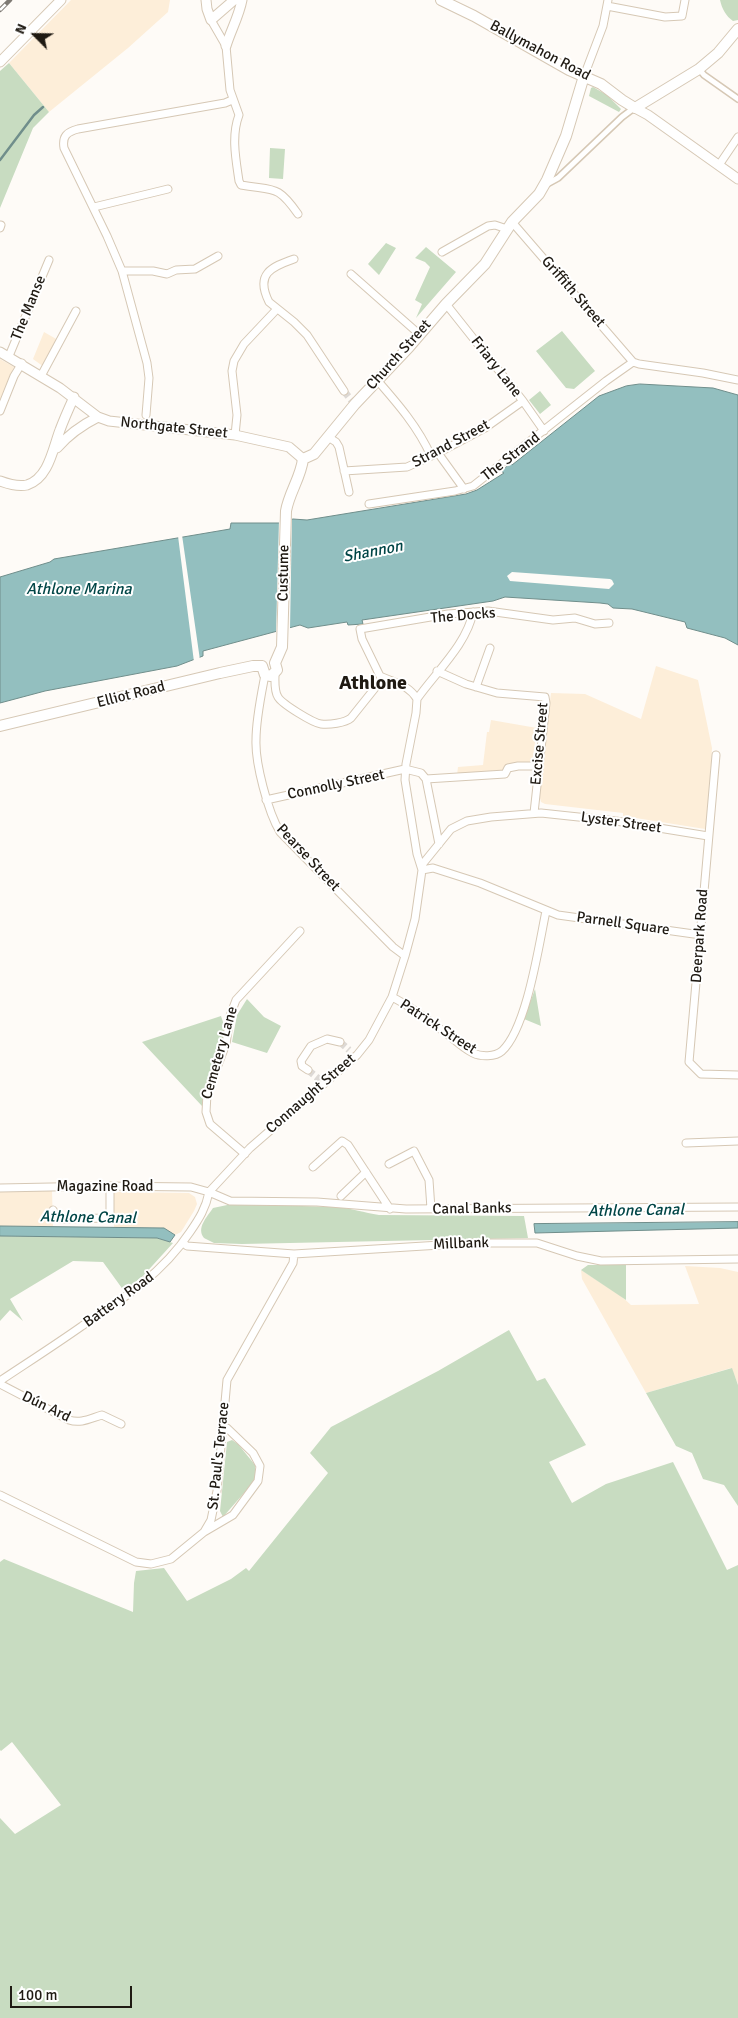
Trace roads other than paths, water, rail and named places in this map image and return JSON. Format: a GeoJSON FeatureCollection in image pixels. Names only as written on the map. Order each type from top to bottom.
{"type":"FeatureCollection","features":[{"type":"Feature","properties":{"kind":"main road","name":"Ballymahon Road"},"geometry":{"type":"LineString","coordinates":[[441,0],[474,16],[569,70],[601,84],[635,108]]}},
{"type":"Feature","properties":{"kind":"main road"},"geometry":{"type":"LineString","coordinates":[[635,108],[699,69],[718,53],[738,29]]}},
{"type":"Feature","properties":{"kind":"main road","name":"Church Street"},"geometry":{"type":"LineString","coordinates":[[303,459],[314,454],[353,402],[409,347],[446,304],[485,264],[510,225],[539,194],[566,136],[584,76]]}},
{"type":"Feature","properties":{"kind":"main road","name":"Custume"},"geometry":{"type":"LineString","coordinates":[[269,670],[282,647],[286,511],[288,500],[301,469],[303,459]]}},
{"type":"Feature","properties":{"kind":"main road","name":"Elliot Road"},"geometry":{"type":"LineString","coordinates":[[0,726],[227,671],[269,670]]}},
{"type":"Feature","properties":{"kind":"street"},"geometry":{"type":"LineString","coordinates":[[0,62],[61,0]]}},
{"type":"Feature","properties":{"kind":"street"},"geometry":{"type":"LineString","coordinates":[[206,0],[211,20],[226,46]]}},
{"type":"Feature","properties":{"kind":"street"},"geometry":{"type":"LineString","coordinates":[[211,20],[234,0]]}},
{"type":"Feature","properties":{"kind":"street"},"geometry":{"type":"LineString","coordinates":[[242,0],[240,12],[231,28],[226,46],[232,100],[239,115],[235,125],[238,181],[241,185],[277,191],[286,197],[298,214]]}},
{"type":"Feature","properties":{"kind":"street"},"geometry":{"type":"LineString","coordinates":[[584,76],[597,45],[607,3],[665,17],[682,16],[685,0]]}},
{"type":"Feature","properties":{"kind":"street"},"geometry":{"type":"LineString","coordinates":[[699,69],[704,75],[738,99]]}},
{"type":"Feature","properties":{"kind":"street"},"geometry":{"type":"LineString","coordinates":[[146,415],[149,376],[122,271],[94,207],[83,189],[64,148],[63,142],[67,134],[78,129],[225,103],[232,100]]}},
{"type":"Feature","properties":{"kind":"street"},"geometry":{"type":"LineString","coordinates":[[542,187],[558,178],[586,154],[622,117],[635,108],[738,179]]}},
{"type":"Feature","properties":{"kind":"street"},"geometry":{"type":"LineString","coordinates":[[719,165],[738,137]]}},
{"type":"Feature","properties":{"kind":"street"},"geometry":{"type":"LineString","coordinates":[[94,207],[168,189]]}},
{"type":"Feature","properties":{"kind":"street"},"geometry":{"type":"LineString","coordinates":[[442,252],[488,226],[510,225]]}},
{"type":"Feature","properties":{"kind":"street","name":"Griffith Street"},"geometry":{"type":"LineString","coordinates":[[510,225],[633,362]]}},
{"type":"Feature","properties":{"kind":"street"},"geometry":{"type":"LineString","coordinates":[[122,271],[153,271],[166,274],[176,270],[195,269],[218,256]]}},
{"type":"Feature","properties":{"kind":"street"},"geometry":{"type":"LineString","coordinates":[[294,259],[272,268],[265,278],[264,290],[266,297],[269,302],[307,335],[344,390]]}},
{"type":"Feature","properties":{"kind":"street","name":"The Manse"},"geometry":{"type":"LineString","coordinates":[[9,356],[49,260]]}},
{"type":"Feature","properties":{"kind":"street"},"geometry":{"type":"LineString","coordinates":[[351,274],[419,334]]}},
{"type":"Feature","properties":{"kind":"street","name":"Friary Lane"},"geometry":{"type":"LineString","coordinates":[[446,304],[523,401],[544,431]]}},
{"type":"Feature","properties":{"kind":"street"},"geometry":{"type":"LineString","coordinates":[[235,434],[237,415],[232,371],[234,362],[244,344],[278,309]]}},
{"type":"Feature","properties":{"kind":"street"},"geometry":{"type":"LineString","coordinates":[[41,376],[76,311]]}},
{"type":"Feature","properties":{"kind":"street","name":"Northgate Street"},"geometry":{"type":"LineString","coordinates":[[0,352],[74,397],[98,417],[121,423],[235,434],[290,447],[303,459]]}},
{"type":"Feature","properties":{"kind":"street"},"geometry":{"type":"LineString","coordinates":[[633,362],[738,380]]}},
{"type":"Feature","properties":{"kind":"street","name":"The Strand"},"geometry":{"type":"LineString","coordinates":[[369,504],[464,489],[480,482],[606,381],[633,362]]}},
{"type":"Feature","properties":{"kind":"street"},"geometry":{"type":"LineString","coordinates":[[0,411],[14,376],[22,364]]}},
{"type":"Feature","properties":{"kind":"street"},"geometry":{"type":"LineString","coordinates":[[377,380],[408,416],[435,454],[464,489]]}},
{"type":"Feature","properties":{"kind":"street"},"geometry":{"type":"LineString","coordinates":[[55,450],[59,432],[74,397]]}},
{"type":"Feature","properties":{"kind":"street","name":"Strand Street"},"geometry":{"type":"LineString","coordinates":[[344,471],[404,468],[485,428],[523,401]]}},
{"type":"Feature","properties":{"kind":"street"},"geometry":{"type":"LineString","coordinates":[[0,482],[26,485],[34,481],[46,467],[55,450],[68,436],[82,425],[98,417]]}},
{"type":"Feature","properties":{"kind":"street"},"geometry":{"type":"LineString","coordinates":[[328,437],[336,442],[339,447],[349,492]]}},
{"type":"Feature","properties":{"kind":"street","name":"The Docks"},"geometry":{"type":"LineString","coordinates":[[383,678],[380,676],[366,648],[360,629],[448,614],[488,611],[508,612],[552,620],[575,618],[595,624],[609,622]]}},
{"type":"Feature","properties":{"kind":"street"},"geometry":{"type":"LineString","coordinates":[[422,868],[406,786],[405,769],[413,734],[417,699],[459,644],[468,628],[473,612]]}},
{"type":"Feature","properties":{"kind":"street"},"geometry":{"type":"LineString","coordinates":[[476,687],[490,648]]}},
{"type":"Feature","properties":{"kind":"street"},"geometry":{"type":"LineString","coordinates":[[269,670],[279,699],[296,712],[320,724],[346,722],[383,678],[395,681],[413,692],[417,699]]}},
{"type":"Feature","properties":{"kind":"street","name":"Pearse Street"},"geometry":{"type":"LineString","coordinates":[[269,670],[256,744],[270,814],[280,832],[393,947],[405,956]]}},
{"type":"Feature","properties":{"kind":"street","name":"Excise Street"},"geometry":{"type":"LineString","coordinates":[[437,671],[497,694],[545,697],[546,703],[534,813]]}},
{"type":"Feature","properties":{"kind":"street","name":"Deerpark Road"},"geometry":{"type":"LineString","coordinates":[[716,755],[688,1062],[701,1074],[738,1075]]}},
{"type":"Feature","properties":{"kind":"street"},"geometry":{"type":"LineString","coordinates":[[426,778],[504,774],[508,768],[539,766]]}},
{"type":"Feature","properties":{"kind":"street"},"geometry":{"type":"LineString","coordinates":[[405,769],[421,773],[426,778],[439,844]]}},
{"type":"Feature","properties":{"kind":"street","name":"Connolly Street"},"geometry":{"type":"LineString","coordinates":[[266,800],[405,769]]}},
{"type":"Feature","properties":{"kind":"street","name":"Lyster Street"},"geometry":{"type":"LineString","coordinates":[[422,868],[451,830],[467,822],[491,817],[534,813],[616,821],[708,836]]}},
{"type":"Feature","properties":{"kind":"street","name":"Parnell Square"},"geometry":{"type":"LineString","coordinates":[[422,868],[433,868],[505,892],[558,915],[701,935]]}},
{"type":"Feature","properties":{"kind":"street","name":"Connaught Street"},"geometry":{"type":"LineString","coordinates":[[209,1192],[290,1111],[355,1057],[369,1040],[392,997],[405,956],[415,919],[422,868]]}},
{"type":"Feature","properties":{"kind":"street","name":"Patrick Street"},"geometry":{"type":"LineString","coordinates":[[392,997],[419,1012],[471,1052],[494,1055],[501,1051],[510,1039],[520,1018],[527,998],[546,911]]}},
{"type":"Feature","properties":{"kind":"street","name":"Cemetery Lane"},"geometry":{"type":"LineString","coordinates":[[245,1154],[210,1124],[206,1112],[207,1094],[226,1044],[230,1016],[236,1000],[300,931]]}},
{"type":"Feature","properties":{"kind":"street"},"geometry":{"type":"LineString","coordinates":[[308,1070],[302,1066],[300,1061],[312,1046],[327,1038],[340,1042]]}},
{"type":"Feature","properties":{"kind":"street"},"geometry":{"type":"LineString","coordinates":[[349,1050],[355,1057]]}},
{"type":"Feature","properties":{"kind":"street"},"geometry":{"type":"LineString","coordinates":[[313,1167],[342,1141],[348,1145],[390,1209]]}},
{"type":"Feature","properties":{"kind":"street"},"geometry":{"type":"LineString","coordinates":[[686,1143],[738,1141]]}},
{"type":"Feature","properties":{"kind":"street"},"geometry":{"type":"LineString","coordinates":[[389,1164],[414,1151],[429,1180],[431,1209]]}},
{"type":"Feature","properties":{"kind":"street"},"geometry":{"type":"LineString","coordinates":[[341,1196],[366,1172]]}},
{"type":"Feature","properties":{"kind":"street"},"geometry":{"type":"LineString","coordinates":[[53,1210],[57,1217],[62,1219],[108,1218],[110,1214],[110,1186]]}},
{"type":"Feature","properties":{"kind":"street","name":"Magazine Road"},"geometry":{"type":"LineString","coordinates":[[0,1188],[110,1186],[191,1188],[209,1192]]}},
{"type":"Feature","properties":{"kind":"street","name":"Canal Banks"},"geometry":{"type":"LineString","coordinates":[[209,1192],[230,1201],[299,1201],[354,1204],[390,1209],[738,1207]]}},
{"type":"Feature","properties":{"kind":"street","name":"Battery Road"},"geometry":{"type":"LineString","coordinates":[[0,1383],[136,1290],[169,1260],[184,1242],[206,1206],[209,1192]]}},
{"type":"Feature","properties":{"kind":"street","name":"Millbank"},"geometry":{"type":"LineString","coordinates":[[184,1242],[187,1246],[294,1254],[480,1243],[537,1243],[581,1257],[601,1260],[738,1259]]}},
{"type":"Feature","properties":{"kind":"street","name":"St. Paul's Terrace"},"geometry":{"type":"LineString","coordinates":[[0,1495],[141,1564],[160,1563],[171,1559],[204,1532],[211,1520],[215,1507],[227,1380],[293,1263],[294,1254]]}},
{"type":"Feature","properties":{"kind":"street","name":"Dún Ard"},"geometry":{"type":"LineString","coordinates":[[0,1383],[69,1420],[75,1422],[84,1421],[102,1415],[122,1424]]}},
{"type":"Feature","properties":{"kind":"street"},"geometry":{"type":"LineString","coordinates":[[204,1532],[233,1515],[258,1481],[260,1466],[253,1453],[228,1428],[223,1428]]}},
{"type":"Feature","properties":{"kind":"water"},"geometry":{"type":"Polygon","coordinates":[[[640,384],[713,388],[738,395],[738,645],[725,638],[687,628],[685,622],[632,609],[613,608],[608,604],[505,597],[493,601],[362,620],[363,624],[348,625],[347,622],[308,628],[300,625],[203,651],[203,656],[177,666],[45,691],[0,703],[0,577],[50,562],[54,559],[230,529],[231,523],[279,523],[293,519],[307,520],[466,494],[477,490],[504,473],[501,471],[511,463],[512,465],[599,396],[626,386],[640,384]]]}},
{"type":"Feature","properties":{"kind":"water"},"geometry":{"type":"Polygon","coordinates":[[[738,1222],[738,1228],[535,1233],[534,1224],[738,1222]]]}},
{"type":"Feature","properties":{"kind":"water"},"geometry":{"type":"Polygon","coordinates":[[[0,1226],[164,1228],[175,1235],[170,1242],[157,1238],[0,1236],[0,1226]]]}},
{"type":"Feature","properties":{"kind":"waterway"},"geometry":{"type":"LineString","coordinates":[[0,160],[34,115],[43,107]]}},
{"type":"Feature","properties":{"kind":"tunnel"},"geometry":{"type":"LineString","coordinates":[[344,391],[352,401]]}},
{"type":"Feature","properties":{"kind":"tunnel"},"geometry":{"type":"LineString","coordinates":[[340,1042],[349,1050]]}},
{"type":"Feature","properties":{"kind":"tunnel"},"geometry":{"type":"LineString","coordinates":[[308,1070],[320,1080]]}},
{"type":"Feature","properties":{"kind":"railway"},"geometry":{"type":"LineString","coordinates":[[0,10],[10,0]]}},
{"type":"Feature","properties":{"kind":"district","name":"Athlone"},"geometry":{"type":"Point","coordinates":[373,684]}},
{"type":"Feature","properties":{"kind":"water label","name":"Shannon"},"geometry":{"type":"Point","coordinates":[373,552]}},
{"type":"Feature","properties":{"kind":"water label","name":"Athlone Marina"},"geometry":{"type":"Point","coordinates":[79,590]}},
{"type":"Feature","properties":{"kind":"water label","name":"Athlone Canal"},"geometry":{"type":"Point","coordinates":[636,1211]}},
{"type":"Feature","properties":{"kind":"water label","name":"Athlone Canal"},"geometry":{"type":"Point","coordinates":[88,1218]}}]}
